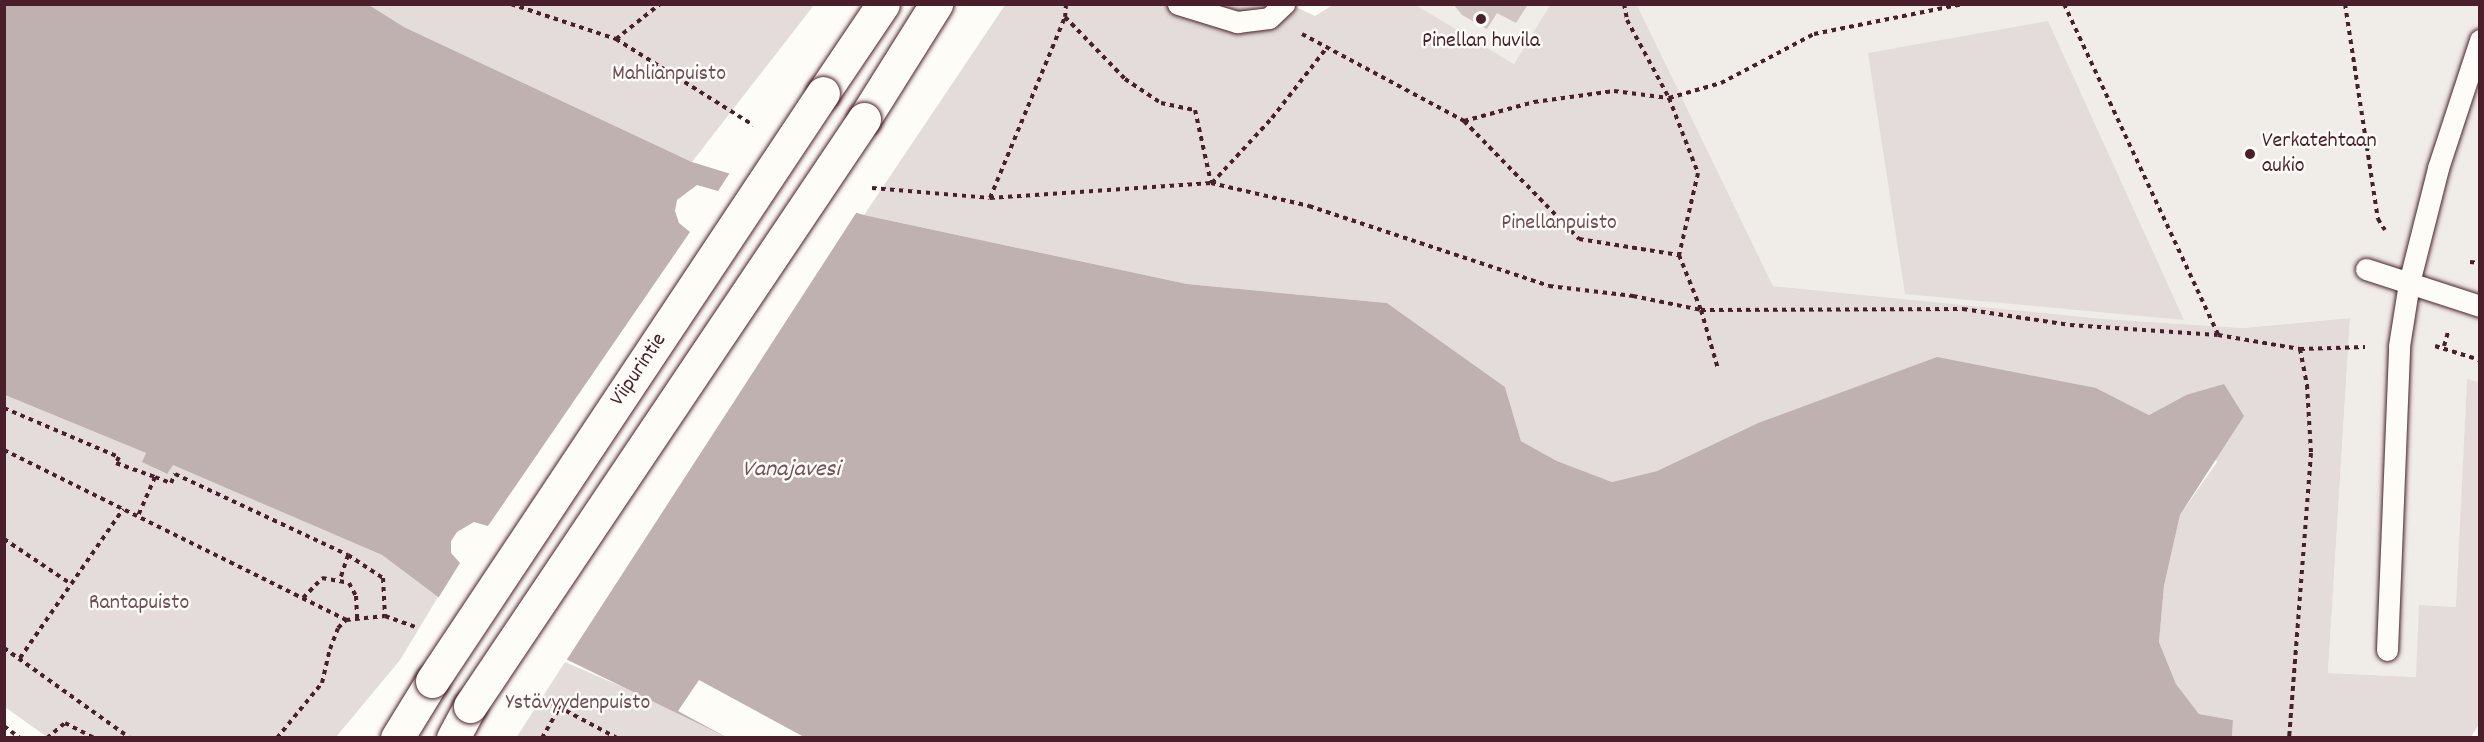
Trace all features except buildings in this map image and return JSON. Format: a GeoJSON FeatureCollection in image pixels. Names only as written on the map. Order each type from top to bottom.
{"type":"FeatureCollection","features":[{"type":"Feature","properties":{"kind":"main road","name":"Viipurintie"},"geometry":{"type":"LineString","coordinates":[[396,738],[883,4]]}},
{"type":"Feature","properties":{"kind":"main road","name":"Viipurintie"},"geometry":{"type":"LineString","coordinates":[[453,738],[470,706],[864,119],[936,4]]}},
{"type":"Feature","properties":{"kind":"lane"},"geometry":{"type":"LineString","coordinates":[[1178,4],[1237,22],[1276,11]]}},
{"type":"Feature","properties":{"kind":"lane"},"geometry":{"type":"LineString","coordinates":[[2387,650],[2399,346],[2409,283],[2438,168],[2480,40]]}},
{"type":"Feature","properties":{"kind":"lane"},"geometry":{"type":"LineString","coordinates":[[2366,269],[2480,306]]}},
{"type":"Feature","properties":{"kind":"path"},"geometry":{"type":"LineString","coordinates":[[512,4],[616,39],[758,127]]}},
{"type":"Feature","properties":{"kind":"path"},"geometry":{"type":"LineString","coordinates":[[616,39],[660,4]]}},
{"type":"Feature","properties":{"kind":"path"},"geometry":{"type":"LineString","coordinates":[[990,198],[1065,17],[1066,4]]}},
{"type":"Feature","properties":{"kind":"path"},"geometry":{"type":"LineString","coordinates":[[1624,4],[1627,20],[1669,98],[1698,173],[1679,255],[1701,310],[1718,369]]}},
{"type":"Feature","properties":{"kind":"path"},"geometry":{"type":"LineString","coordinates":[[1464,121],[1534,102],[1614,91],[1669,98],[1721,83],[1814,34],[1963,4]]}},
{"type":"Feature","properties":{"kind":"path"},"geometry":{"type":"LineString","coordinates":[[2064,4],[2218,335]]}},
{"type":"Feature","properties":{"kind":"path"},"geometry":{"type":"LineString","coordinates":[[1276,11],[1328,46],[1464,121],[1579,239],[1679,255]]}},
{"type":"Feature","properties":{"kind":"path"},"geometry":{"type":"LineString","coordinates":[[1065,17],[1125,79],[1161,103],[1195,110],[1211,183]]}},
{"type":"Feature","properties":{"kind":"path"},"geometry":{"type":"LineString","coordinates":[[1211,183],[1272,118],[1328,46]]}},
{"type":"Feature","properties":{"kind":"path"},"geometry":{"type":"LineString","coordinates":[[872,188],[990,198],[1211,183],[1309,206],[1549,286],[1633,296],[1701,310],[1963,309],[2070,325],[2218,335],[2300,349],[2307,385],[2311,453],[2289,738]]}},
{"type":"Feature","properties":{"kind":"path"},"geometry":{"type":"LineString","coordinates":[[2470,262],[2480,263]]}},
{"type":"Feature","properties":{"kind":"path"},"geometry":{"type":"LineString","coordinates":[[4,408],[119,457],[116,463],[171,483],[175,474],[348,555],[383,578],[385,616]]}},
{"type":"Feature","properties":{"kind":"path"},"geometry":{"type":"LineString","coordinates":[[4,450],[346,620]]}},
{"type":"Feature","properties":{"kind":"path"},"geometry":{"type":"LineString","coordinates":[[138,516],[155,477]]}},
{"type":"Feature","properties":{"kind":"path"},"geometry":{"type":"LineString","coordinates":[[20,658],[123,508]]}},
{"type":"Feature","properties":{"kind":"path"},"geometry":{"type":"LineString","coordinates":[[4,539],[71,585]]}},
{"type":"Feature","properties":{"kind":"path"},"geometry":{"type":"LineString","coordinates":[[340,580],[348,555]]}},
{"type":"Feature","properties":{"kind":"path"},"geometry":{"type":"LineString","coordinates":[[303,598],[322,578],[340,580],[353,588],[357,618]]}},
{"type":"Feature","properties":{"kind":"path"},"geometry":{"type":"LineString","coordinates":[[277,738],[322,683],[330,649],[338,628],[346,620],[385,616],[419,628]]}},
{"type":"Feature","properties":{"kind":"path"},"geometry":{"type":"LineString","coordinates":[[4,648],[130,738]]}},
{"type":"Feature","properties":{"kind":"path"},"geometry":{"type":"LineString","coordinates":[[542,698],[617,738]]}},
{"type":"Feature","properties":{"kind":"path"},"geometry":{"type":"LineString","coordinates":[[542,738],[560,707]]}},
{"type":"Feature","properties":{"kind":"path"},"geometry":{"type":"LineString","coordinates":[[47,738],[65,723],[95,738]]}},
{"type":"Feature","properties":{"kind":"path"},"geometry":{"type":"LineString","coordinates":[[4,726],[20,738]]}},
{"type":"Feature","properties":{"kind":"shaded area"},"geometry":{"type":"Polygon","coordinates":[[[1416,5],[1550,5],[1514,64],[1416,5]]]}},
{"type":"Feature","properties":{"kind":"shaded area"},"geometry":{"type":"Polygon","coordinates":[[[1637,5],[2479,5],[2479,382],[2467,380],[2457,607],[2419,606],[2417,677],[2328,673],[2350,318],[2243,328],[2105,319],[1773,286],[1637,5]]]}},
{"type":"Feature","properties":{"kind":"green space","name":"Pinellanpuisto"},"geometry":{"type":"Polygon","coordinates":[[[1289,4],[1315,16],[1333,5],[1416,5],[1514,64],[1550,5],[1637,5],[1773,286],[2105,319],[2243,328],[2350,318],[2328,673],[2416,677],[2419,605],[2456,607],[2467,379],[2479,382],[2479,724],[2471,737],[2232,737],[2233,720],[2199,714],[2176,684],[2159,642],[2164,586],[2180,515],[2217,462],[2186,395],[2149,415],[2096,388],[1758,423],[1657,471],[1612,482],[1557,461],[1521,441],[1505,387],[1387,303],[1187,284],[864,215],[1005,5],[1289,4]]]}},
{"type":"Feature","properties":{"kind":"green space","name":"Mahlianpuisto"},"geometry":{"type":"Polygon","coordinates":[[[369,5],[814,5],[692,162],[404,27],[369,5]]]}},
{"type":"Feature","properties":{"kind":"green space"},"geometry":{"type":"Polygon","coordinates":[[[2048,21],[2184,320],[1905,294],[1868,53],[2048,21]]]}},
{"type":"Feature","properties":{"kind":"green space","name":"Rantapuisto"},"geometry":{"type":"Polygon","coordinates":[[[5,395],[146,453],[143,462],[166,474],[172,464],[382,555],[438,597],[400,660],[336,737],[47,737],[5,707],[5,395]]]}},
{"type":"Feature","properties":{"kind":"green space","name":"Ystävyydenpuisto"},"geometry":{"type":"Polygon","coordinates":[[[565,662],[678,711],[726,737],[516,738],[565,662]]]}},
{"type":"Feature","properties":{"kind":"water","name":"Vanajavesi"},"geometry":{"type":"Polygon","coordinates":[[[4,5],[369,5],[404,27],[692,162],[864,215],[1187,284],[1387,303],[1505,387],[1521,441],[1557,461],[1612,482],[1657,471],[1758,423],[1937,357],[2096,388],[2149,415],[2186,395],[2224,384],[2244,416],[2180,515],[2164,586],[2159,642],[2176,684],[2199,714],[2233,720],[2232,737],[726,737],[438,597],[382,555],[173,465],[167,474],[142,462],[146,453],[5,395],[4,5]]]}},
{"type":"Feature","properties":{"kind":"pier"},"geometry":{"type":"Polygon","coordinates":[[[731,171],[858,210],[564,664],[437,600],[460,563],[451,553],[451,541],[457,532],[474,522],[488,526],[690,232],[679,223],[675,211],[677,200],[697,185],[718,191],[731,171]]]}},
{"type":"Feature","properties":{"kind":"pier"},"geometry":{"type":"Polygon","coordinates":[[[699,680],[804,737],[726,737],[678,711],[699,680]]]}},
{"type":"Feature","properties":{"kind":"place","name":"Pinellan huvila"},"geometry":{"type":"Point","coordinates":[1481,19]}},
{"type":"Feature","properties":{"kind":"place","name":"Verkatehtaan aukio"},"geometry":{"type":"Point","coordinates":[2250,154]}}]}
